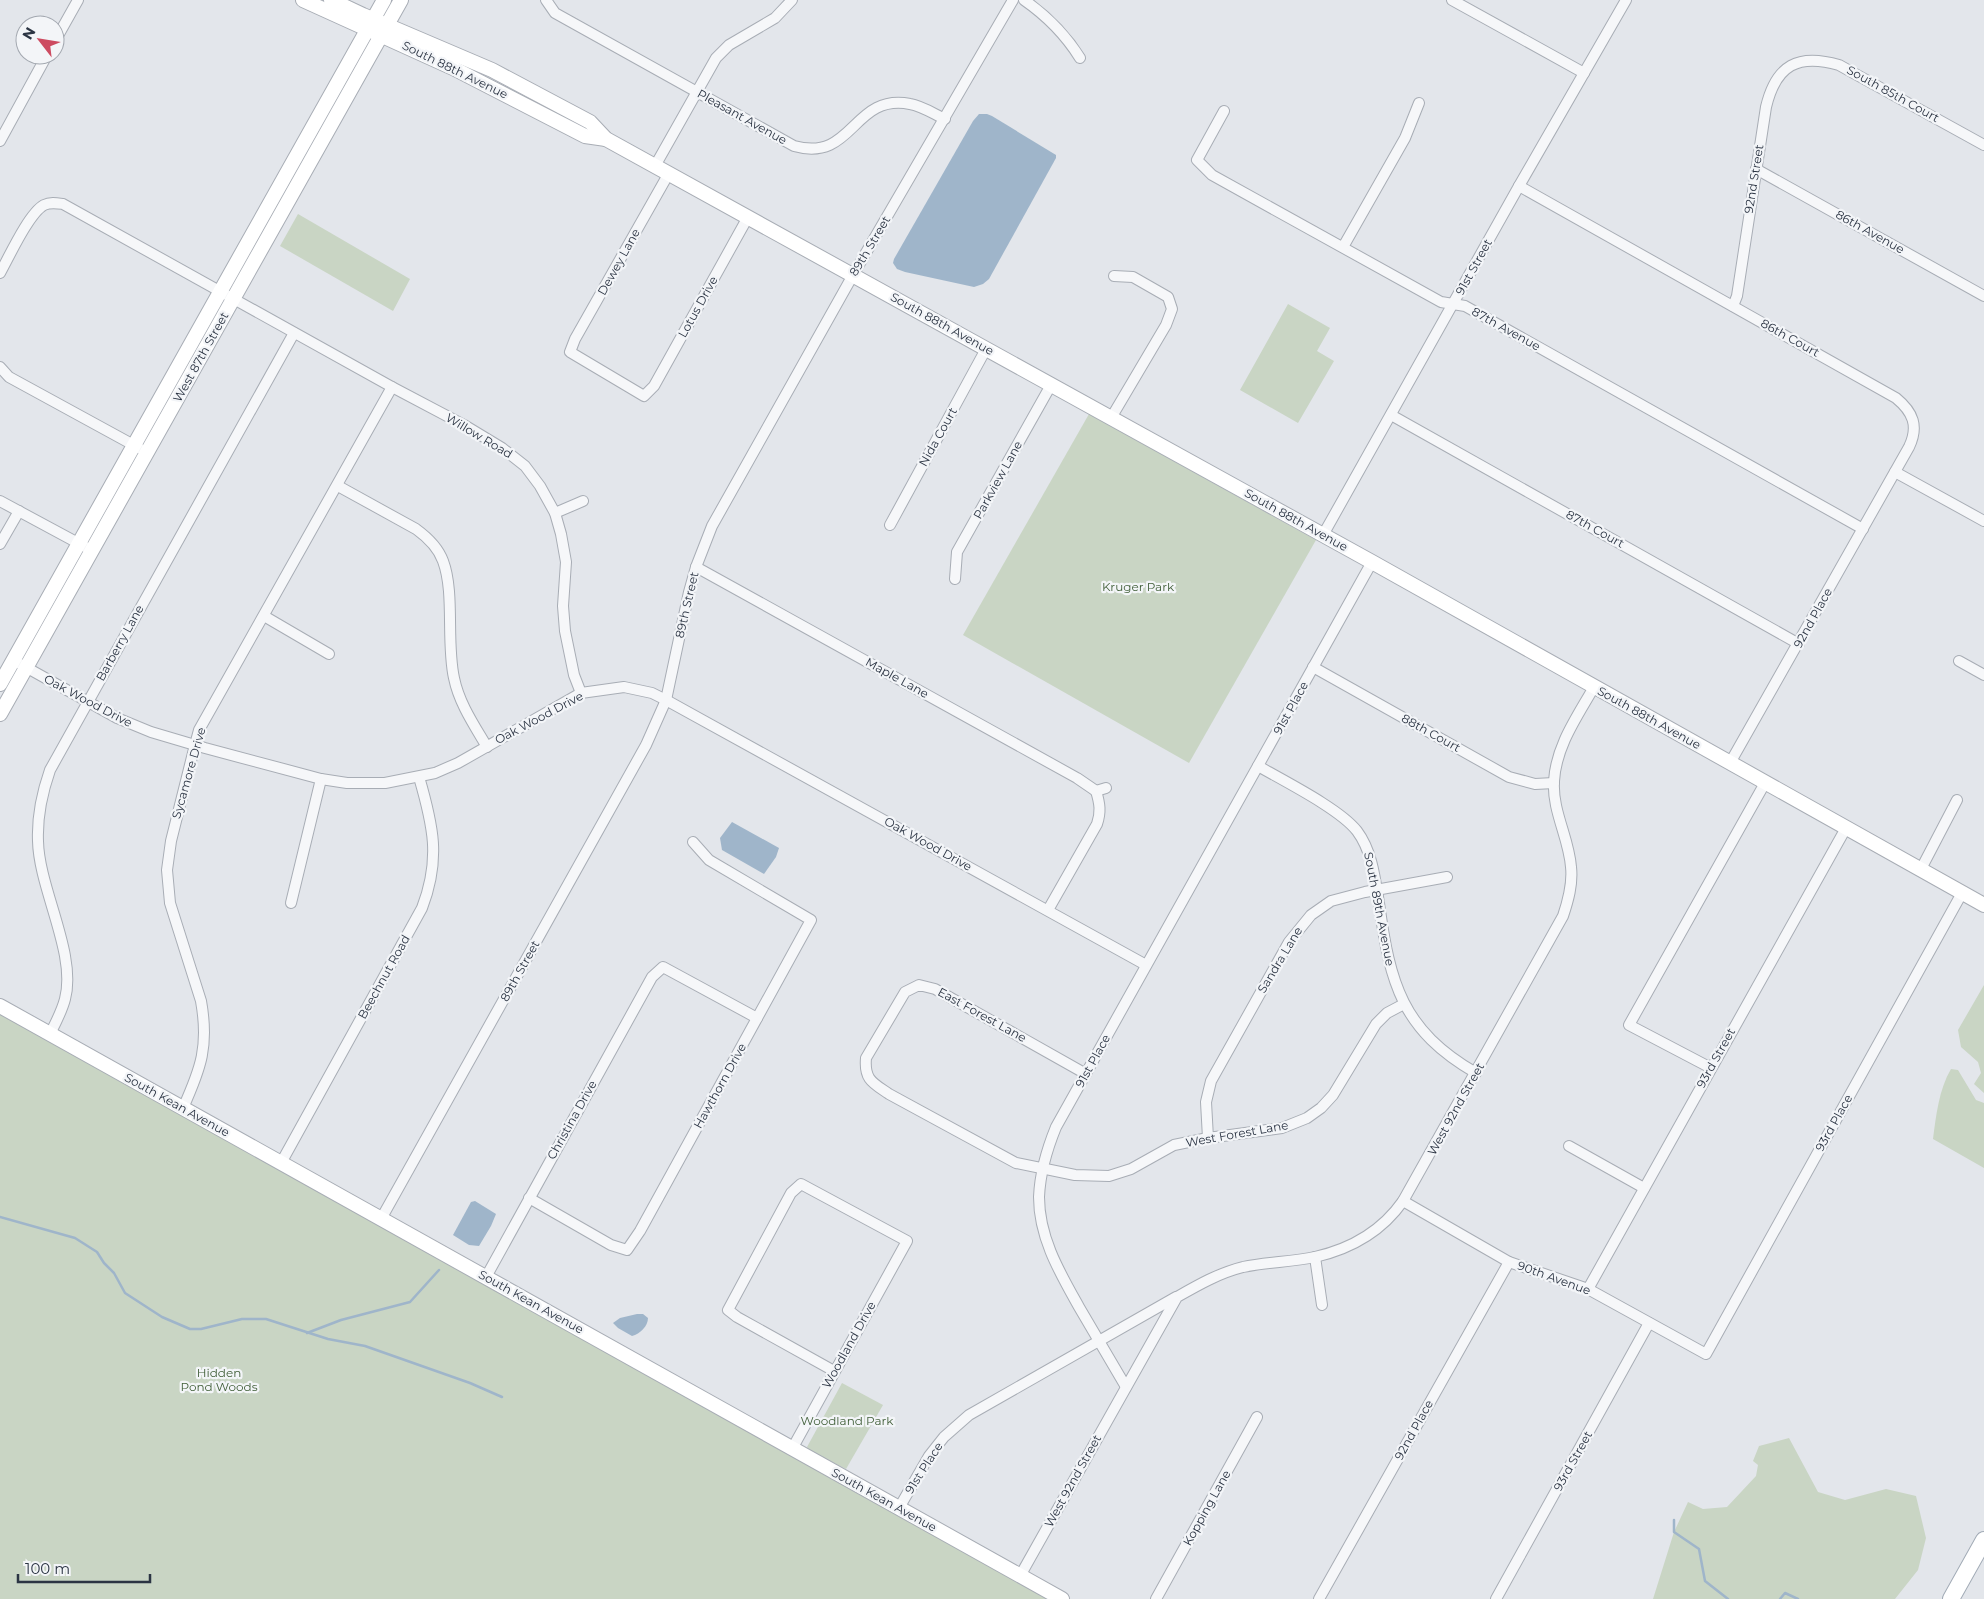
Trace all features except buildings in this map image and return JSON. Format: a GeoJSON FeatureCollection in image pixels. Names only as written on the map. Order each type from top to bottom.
{"type":"FeatureCollection","features":[{"type":"Feature","properties":{"kind":"main road"},"geometry":{"type":"LineString","coordinates":[[1951,1599],[1984,1540]]}},
{"type":"Feature","properties":{"kind":"street"},"geometry":{"type":"LineString","coordinates":[[65,23],[78,0]]}},
{"type":"Feature","properties":{"kind":"street","name":"South 88th Avenue"},"geometry":{"type":"LineString","coordinates":[[302,0],[492,70],[590,122],[606,139],[1372,562],[1984,905]]}},
{"type":"Feature","properties":{"kind":"street","name":"South 88th Avenue"},"geometry":{"type":"LineString","coordinates":[[331,0],[370,24]]}},
{"type":"Feature","properties":{"kind":"street","name":"West 87th Street"},"geometry":{"type":"LineString","coordinates":[[0,684],[384,0]]}},
{"type":"Feature","properties":{"kind":"street","name":"West 87th Street"},"geometry":{"type":"LineString","coordinates":[[0,714],[401,0]]}},
{"type":"Feature","properties":{"kind":"street","name":"Pleasant Avenue"},"geometry":{"type":"LineString","coordinates":[[546,0],[556,13],[794,146],[825,148],[834,144],[865,114],[887,103],[912,104],[945,119]]}},
{"type":"Feature","properties":{"kind":"street"},"geometry":{"type":"LineString","coordinates":[[655,166],[710,66],[723,50],[765,25],[792,0]]}},
{"type":"Feature","properties":{"kind":"street","name":"89th Street"},"geometry":{"type":"LineString","coordinates":[[381,1219],[641,756],[666,700],[696,567],[712,526],[853,275],[1014,0]]}},
{"type":"Feature","properties":{"kind":"street"},"geometry":{"type":"LineString","coordinates":[[1024,0],[1051,21],[1080,58]]}},
{"type":"Feature","properties":{"kind":"street"},"geometry":{"type":"LineString","coordinates":[[1452,0],[1584,73]]}},
{"type":"Feature","properties":{"kind":"street","name":"91st Street"},"geometry":{"type":"LineString","coordinates":[[1323,535],[1626,0]]}},
{"type":"Feature","properties":{"kind":"street","name":"South 85th Court"},"geometry":{"type":"LineString","coordinates":[[1797,62],[1817,59],[1839,65],[1984,145]]}},
{"type":"Feature","properties":{"kind":"street","name":"92nd Street"},"geometry":{"type":"LineString","coordinates":[[1733,306],[1737,296],[1766,106],[1771,89],[1781,74],[1797,62]]}},
{"type":"Feature","properties":{"kind":"street"},"geometry":{"type":"LineString","coordinates":[[0,141],[42,65]]}},
{"type":"Feature","properties":{"kind":"street"},"geometry":{"type":"LineString","coordinates":[[1342,247],[1405,138],[1419,104]]}},
{"type":"Feature","properties":{"kind":"street","name":"87th Avenue"},"geometry":{"type":"LineString","coordinates":[[1224,111],[1197,160],[1212,175],[1441,302],[1465,306],[1863,529]]}},
{"type":"Feature","properties":{"kind":"street","name":"86th Avenue"},"geometry":{"type":"LineString","coordinates":[[1756,169],[1984,296]]}},
{"type":"Feature","properties":{"kind":"street","name":"Dewey Lane"},"geometry":{"type":"LineString","coordinates":[[644,396],[570,352],[575,339],[669,173]]}},
{"type":"Feature","properties":{"kind":"street","name":"86th Court"},"geometry":{"type":"LineString","coordinates":[[1519,186],[1904,404],[1913,416],[1915,430],[1913,439],[1895,472]]}},
{"type":"Feature","properties":{"kind":"street","name":"Willow Road"},"geometry":{"type":"LineString","coordinates":[[0,273],[35,213],[42,206],[55,203],[71,207],[392,388],[464,425],[514,457],[525,466],[540,486],[555,513],[566,562],[565,631],[574,675],[581,693]]}},
{"type":"Feature","properties":{"kind":"street","name":"Lotus Drive"},"geometry":{"type":"LineString","coordinates":[[644,396],[654,386],[748,217]]}},
{"type":"Feature","properties":{"kind":"street"},"geometry":{"type":"LineString","coordinates":[[1112,418],[1166,325],[1172,309],[1171,302],[1163,293],[1133,277],[1114,276]]}},
{"type":"Feature","properties":{"kind":"street","name":"Barberry Lane"},"geometry":{"type":"LineString","coordinates":[[50,1034],[65,998],[67,968],[42,869],[38,842],[41,800],[50,770],[294,333]]}},
{"type":"Feature","properties":{"kind":"street","name":"Nida Court"},"geometry":{"type":"LineString","coordinates":[[890,525],[986,349]]}},
{"type":"Feature","properties":{"kind":"street"},"geometry":{"type":"LineString","coordinates":[[0,367],[9,377],[147,453]]}},
{"type":"Feature","properties":{"kind":"street","name":"Parkview Lane"},"geometry":{"type":"LineString","coordinates":[[955,579],[957,552],[1051,385]]}},
{"type":"Feature","properties":{"kind":"street","name":"Sycamore Drive"},"geometry":{"type":"LineString","coordinates":[[183,1108],[199,1072],[205,1034],[204,1016],[170,903],[167,870],[171,841],[199,730],[392,388]]}},
{"type":"Feature","properties":{"kind":"street","name":"87th Court"},"geometry":{"type":"LineString","coordinates":[[1391,415],[1799,644]]}},
{"type":"Feature","properties":{"kind":"street"},"geometry":{"type":"LineString","coordinates":[[1895,472],[1984,521]]}},
{"type":"Feature","properties":{"kind":"street","name":"92nd Place"},"geometry":{"type":"LineString","coordinates":[[1730,764],[1895,472]]}},
{"type":"Feature","properties":{"kind":"street"},"geometry":{"type":"LineString","coordinates":[[338,486],[416,529],[425,535],[439,552],[443,560],[447,579],[451,666],[454,680],[466,711],[487,746]]}},
{"type":"Feature","properties":{"kind":"street"},"geometry":{"type":"LineString","coordinates":[[0,501],[91,550]]}},
{"type":"Feature","properties":{"kind":"street"},"geometry":{"type":"LineString","coordinates":[[555,513],[583,501]]}},
{"type":"Feature","properties":{"kind":"street"},"geometry":{"type":"LineString","coordinates":[[0,544],[19,511]]}},
{"type":"Feature","properties":{"kind":"street","name":"91st Place"},"geometry":{"type":"LineString","coordinates":[[899,1508],[929,1456],[944,1438],[969,1416],[1098,1341],[1053,1262],[1041,1213],[1039,1197],[1043,1169],[1056,1127],[1372,562]]}},
{"type":"Feature","properties":{"kind":"street","name":"Maple Lane"},"geometry":{"type":"LineString","coordinates":[[696,567],[1101,790],[1100,812],[1097,824],[1048,910]]}},
{"type":"Feature","properties":{"kind":"street"},"geometry":{"type":"LineString","coordinates":[[264,616],[329,654]]}},
{"type":"Feature","properties":{"kind":"street","name":"Oak Wood Drive"},"geometry":{"type":"LineString","coordinates":[[13,660],[87,702],[138,727],[195,745],[321,779],[369,783],[436,773],[458,763],[581,693],[624,687],[652,693],[1146,965]]}},
{"type":"Feature","properties":{"kind":"street"},"geometry":{"type":"LineString","coordinates":[[1960,662],[1984,675]]}},
{"type":"Feature","properties":{"kind":"street","name":"88th Court"},"geometry":{"type":"LineString","coordinates":[[1313,667],[1508,777],[1535,784],[1554,782]]}},
{"type":"Feature","properties":{"kind":"street","name":"West 92nd Street"},"geometry":{"type":"LineString","coordinates":[[1020,1576],[1177,1297],[1224,1272],[1244,1267],[1315,1257],[1348,1246],[1369,1235],[1394,1213],[1403,1201],[1558,926],[1567,905],[1571,884],[1571,867],[1555,799],[1554,782],[1560,748],[1594,687]]}},
{"type":"Feature","properties":{"kind":"street","name":"South 89th Avenue"},"geometry":{"type":"LineString","coordinates":[[1258,766],[1336,812],[1351,823],[1362,838],[1370,856],[1377,890],[1384,943],[1392,976],[1404,1004],[1422,1031],[1434,1043],[1451,1057],[1476,1072]]}},
{"type":"Feature","properties":{"kind":"street","name":"Beechnut Road"},"geometry":{"type":"LineString","coordinates":[[281,1163],[422,908],[434,860],[434,843],[431,818],[419,777]]}},
{"type":"Feature","properties":{"kind":"street"},"geometry":{"type":"LineString","coordinates":[[291,903],[321,779]]}},
{"type":"Feature","properties":{"kind":"street"},"geometry":{"type":"LineString","coordinates":[[1711,1068],[1629,1025],[1765,783]]}},
{"type":"Feature","properties":{"kind":"street"},"geometry":{"type":"LineString","coordinates":[[1921,869],[1958,800]]}},
{"type":"Feature","properties":{"kind":"street","name":"93rd Street"},"geometry":{"type":"LineString","coordinates":[[1588,1289],[1846,828]]}},
{"type":"Feature","properties":{"kind":"street","name":"Hawthorn Drive"},"geometry":{"type":"LineString","coordinates":[[529,1198],[611,1245],[627,1250],[640,1232],[811,920],[709,860],[693,842]]}},
{"type":"Feature","properties":{"kind":"street","name":"Sandra Lane"},"geometry":{"type":"LineString","coordinates":[[1208,1138],[1206,1102],[1212,1081],[1292,937],[1311,915],[1331,901],[1342,897],[1447,877]]}},
{"type":"Feature","properties":{"kind":"street","name":"93rd Place"},"geometry":{"type":"LineString","coordinates":[[1706,1354],[1962,892]]}},
{"type":"Feature","properties":{"kind":"street","name":"Christina Drive"},"geometry":{"type":"LineString","coordinates":[[486,1277],[652,977],[663,967],[757,1018]]}},
{"type":"Feature","properties":{"kind":"street","name":"East Forest Lane"},"geometry":{"type":"LineString","coordinates":[[889,1094],[870,1080],[865,1070],[866,1058],[905,992],[919,984],[935,988],[1086,1074]]}},
{"type":"Feature","properties":{"kind":"street","name":"West Forest Lane"},"geometry":{"type":"LineString","coordinates":[[889,1094],[1016,1163],[1075,1175],[1109,1176],[1131,1169],[1174,1145],[1208,1138],[1282,1128],[1295,1124],[1320,1108],[1332,1095],[1345,1078],[1376,1024],[1387,1013],[1404,1004]]}},
{"type":"Feature","properties":{"kind":"street","name":"South Kean Avenue"},"geometry":{"type":"LineString","coordinates":[[0,1006],[1062,1599]]}},
{"type":"Feature","properties":{"kind":"street"},"geometry":{"type":"LineString","coordinates":[[1569,1146],[1644,1188]]}},
{"type":"Feature","properties":{"kind":"street","name":"Woodland Drive"},"geometry":{"type":"LineString","coordinates":[[792,1448],[907,1241],[801,1184],[791,1193],[728,1310],[737,1317],[834,1371]]}},
{"type":"Feature","properties":{"kind":"street","name":"90th Avenue"},"geometry":{"type":"LineString","coordinates":[[1403,1201],[1509,1262],[1588,1289],[1706,1354]]}},
{"type":"Feature","properties":{"kind":"street"},"geometry":{"type":"LineString","coordinates":[[1315,1257],[1322,1305]]}},
{"type":"Feature","properties":{"kind":"street","name":"92nd Place"},"geometry":{"type":"LineString","coordinates":[[1319,1599],[1509,1262]]}},
{"type":"Feature","properties":{"kind":"street"},"geometry":{"type":"LineString","coordinates":[[1126,1386],[1098,1341],[1177,1297]]}},
{"type":"Feature","properties":{"kind":"street","name":"93rd Street"},"geometry":{"type":"LineString","coordinates":[[1496,1599],[1650,1323]]}},
{"type":"Feature","properties":{"kind":"street","name":"Kopping Lane"},"geometry":{"type":"LineString","coordinates":[[1156,1599],[1257,1417]]}},
{"type":"Feature","properties":{"kind":"green space"},"geometry":{"type":"Polygon","coordinates":[[[298,214],[410,279],[393,311],[280,246],[298,214]]]}},
{"type":"Feature","properties":{"kind":"green space"},"geometry":{"type":"Polygon","coordinates":[[[1288,304],[1330,328],[1317,351],[1334,361],[1298,423],[1240,390],[1288,304]]]}},
{"type":"Feature","properties":{"kind":"green space","name":"Kruger Park"},"geometry":{"type":"Polygon","coordinates":[[[1089,414],[1316,540],[1189,763],[963,635],[1089,414]]]}},
{"type":"Feature","properties":{"kind":"green space"},"geometry":{"type":"Polygon","coordinates":[[[1984,985],[1984,1093],[1974,1084],[1981,1073],[1978,1062],[1961,1047],[1958,1030],[1984,985]]]}},
{"type":"Feature","properties":{"kind":"green space","name":"Hidden Pond Woods"},"geometry":{"type":"Polygon","coordinates":[[[0,1007],[1061,1599],[0,1599],[0,1007]]]}},
{"type":"Feature","properties":{"kind":"green space"},"geometry":{"type":"Polygon","coordinates":[[[1951,1069],[1958,1070],[1976,1100],[1984,1103],[1984,1168],[1933,1139],[1941,1094],[1951,1069]]]}},
{"type":"Feature","properties":{"kind":"green space","name":"Woodland Park"},"geometry":{"type":"Polygon","coordinates":[[[842,1383],[883,1405],[846,1469],[810,1451],[807,1447],[842,1383]]]}},
{"type":"Feature","properties":{"kind":"green space"},"geometry":{"type":"Polygon","coordinates":[[[1789,1438],[1818,1492],[1845,1500],[1886,1489],[1916,1496],[1926,1538],[1918,1570],[1895,1599],[1653,1599],[1674,1532],[1688,1502],[1703,1509],[1727,1507],[1756,1476],[1758,1465],[1753,1461],[1759,1446],[1789,1438]]]}},
{"type":"Feature","properties":{"kind":"water"},"geometry":{"type":"Polygon","coordinates":[[[979,114],[992,116],[1056,155],[1056,158],[989,279],[983,284],[974,287],[897,269],[893,263],[894,259],[973,121],[979,114]]]}},
{"type":"Feature","properties":{"kind":"water"},"geometry":{"type":"Polygon","coordinates":[[[732,822],[779,848],[776,857],[764,874],[722,850],[720,838],[732,822]]]}},
{"type":"Feature","properties":{"kind":"water"},"geometry":{"type":"Polygon","coordinates":[[[475,1201],[496,1214],[479,1246],[469,1245],[453,1235],[471,1202],[475,1201]]]}},
{"type":"Feature","properties":{"kind":"water"},"geometry":{"type":"Polygon","coordinates":[[[643,1314],[648,1318],[648,1321],[641,1332],[635,1335],[632,1336],[613,1323],[620,1318],[643,1314]]]}},
{"type":"Feature","properties":{"kind":"waterway"},"geometry":{"type":"LineString","coordinates":[[0,1217],[75,1238],[97,1252],[114,1273],[125,1293],[162,1317],[190,1329],[201,1329],[242,1319],[266,1319],[328,1339],[365,1346],[470,1383],[502,1397]]}},
{"type":"Feature","properties":{"kind":"waterway"},"geometry":{"type":"LineString","coordinates":[[307,1333],[341,1320],[410,1302],[439,1270]]}},
{"type":"Feature","properties":{"kind":"waterway"},"geometry":{"type":"LineString","coordinates":[[1674,1520],[1674,1532],[1699,1549],[1705,1581],[1728,1599]]}},
{"type":"Feature","properties":{"kind":"waterway"},"geometry":{"type":"LineString","coordinates":[[1780,1599],[1785,1593],[1798,1599]]}}]}
